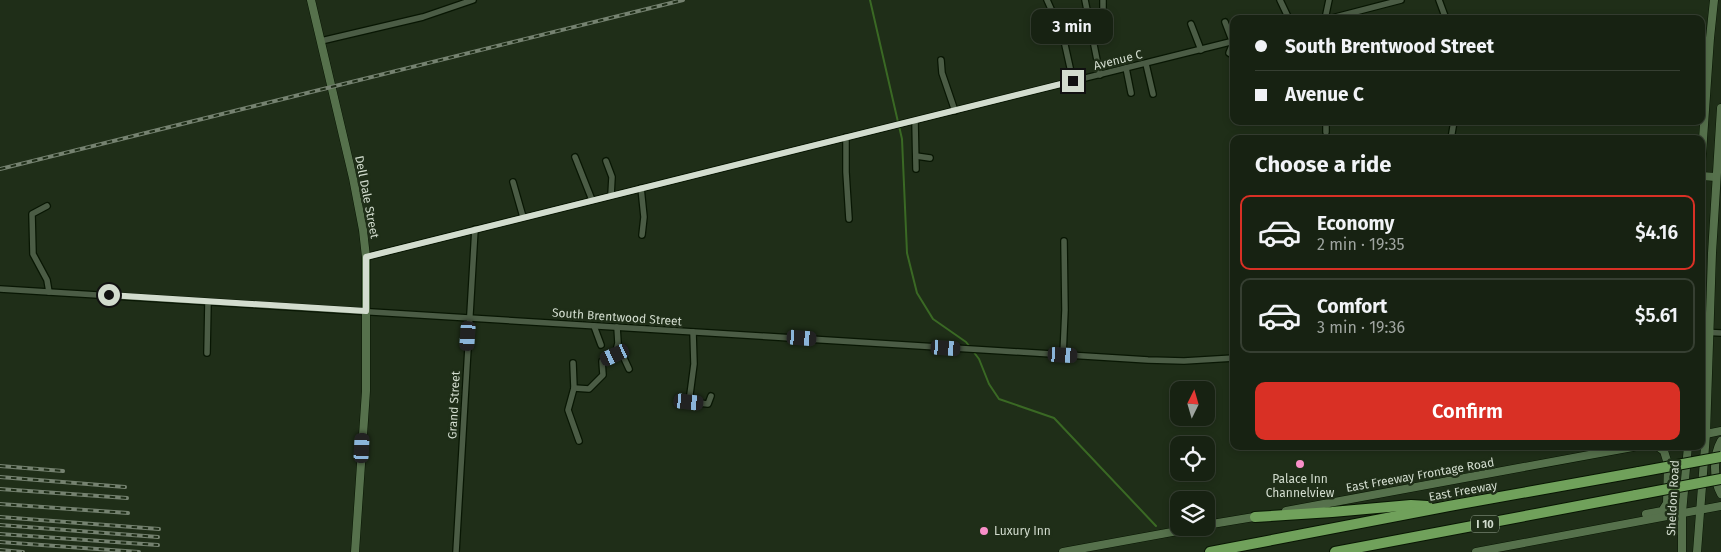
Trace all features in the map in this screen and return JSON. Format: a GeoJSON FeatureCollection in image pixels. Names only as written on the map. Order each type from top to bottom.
{"type":"FeatureCollection","features":[{"type":"Feature","properties":{"kind":"highway","name":"East Freeway"},"geometry":{"type":"LineString","coordinates":[[1210,552],[1449,506],[1721,457]]}},
{"type":"Feature","properties":{"kind":"highway","name":"I 10"},"geometry":{"type":"LineString","coordinates":[[1334,552],[1721,480]]}},
{"type":"Feature","properties":{"kind":"highway"},"geometry":{"type":"LineString","coordinates":[[1255,517],[1411,505],[1449,506]]}},
{"type":"Feature","properties":{"kind":"main road","name":"Dell Dale Street"},"geometry":{"type":"LineString","coordinates":[[311,0],[353,178],[366,257],[366,391],[355,552]]}},
{"type":"Feature","properties":{"kind":"main road"},"geometry":{"type":"LineString","coordinates":[[1705,114],[1714,0]]}},
{"type":"Feature","properties":{"kind":"main road"},"geometry":{"type":"LineString","coordinates":[[1705,332],[1721,108]]}},
{"type":"Feature","properties":{"kind":"main road"},"geometry":{"type":"LineString","coordinates":[[1705,176],[1716,177]]}},
{"type":"Feature","properties":{"kind":"main road"},"geometry":{"type":"LineString","coordinates":[[1705,434],[1721,431]]}},
{"type":"Feature","properties":{"kind":"main road"},"geometry":{"type":"LineString","coordinates":[[1721,441],[1717,452],[1716,476],[1721,494]]}},
{"type":"Feature","properties":{"kind":"main road","name":"East Freeway Frontage Road"},"geometry":{"type":"LineString","coordinates":[[1215,524],[1616,450]]}},
{"type":"Feature","properties":{"kind":"main road"},"geometry":{"type":"LineString","coordinates":[[1622,524],[1626,518],[1662,511],[1666,506],[1668,464],[1662,450]]}},
{"type":"Feature","properties":{"kind":"main road","name":"Sheldon Road"},"geometry":{"type":"LineString","coordinates":[[1682,552],[1682,513],[1688,450]]}},
{"type":"Feature","properties":{"kind":"main road"},"geometry":{"type":"LineString","coordinates":[[1696,552],[1703,450]]}},
{"type":"Feature","properties":{"kind":"main road"},"geometry":{"type":"LineString","coordinates":[[1476,552],[1721,506]]}},
{"type":"Feature","properties":{"kind":"main road"},"geometry":{"type":"LineString","coordinates":[[1063,552],[1170,532]]}},
{"type":"Feature","properties":{"kind":"street"},"geometry":{"type":"LineString","coordinates":[[321,41],[422,16],[473,0]]}},
{"type":"Feature","properties":{"kind":"street"},"geometry":{"type":"LineString","coordinates":[[1047,0],[1063,36],[1073,81]]}},
{"type":"Feature","properties":{"kind":"street"},"geometry":{"type":"LineString","coordinates":[[1085,0],[1100,75]]}},
{"type":"Feature","properties":{"kind":"street"},"geometry":{"type":"LineString","coordinates":[[1092,40],[1103,18],[1102,0]]}},
{"type":"Feature","properties":{"kind":"street"},"geometry":{"type":"LineString","coordinates":[[1280,0],[1287,15]]}},
{"type":"Feature","properties":{"kind":"street"},"geometry":{"type":"LineString","coordinates":[[1327,15],[1329,0]]}},
{"type":"Feature","properties":{"kind":"street"},"geometry":{"type":"LineString","coordinates":[[1342,15],[1401,0]]}},
{"type":"Feature","properties":{"kind":"street"},"geometry":{"type":"LineString","coordinates":[[1439,0],[1445,15]]}},
{"type":"Feature","properties":{"kind":"street"},"geometry":{"type":"LineString","coordinates":[[1226,22],[1230,33]]}},
{"type":"Feature","properties":{"kind":"street"},"geometry":{"type":"LineString","coordinates":[[1191,24],[1201,50]]}},
{"type":"Feature","properties":{"kind":"street","name":"Avenue C"},"geometry":{"type":"LineString","coordinates":[[366,257],[1230,43]]}},
{"type":"Feature","properties":{"kind":"street"},"geometry":{"type":"LineString","coordinates":[[941,60],[942,73],[955,112]]}},
{"type":"Feature","properties":{"kind":"street"},"geometry":{"type":"LineString","coordinates":[[1146,64],[1153,94]]}},
{"type":"Feature","properties":{"kind":"street"},"geometry":{"type":"LineString","coordinates":[[1126,68],[1130,93]]}},
{"type":"Feature","properties":{"kind":"street"},"geometry":{"type":"LineString","coordinates":[[915,121],[916,169]]}},
{"type":"Feature","properties":{"kind":"street"},"geometry":{"type":"LineString","coordinates":[[1326,125],[1326,132]]}},
{"type":"Feature","properties":{"kind":"street"},"geometry":{"type":"LineString","coordinates":[[846,138],[849,219]]}},
{"type":"Feature","properties":{"kind":"street"},"geometry":{"type":"LineString","coordinates":[[916,156],[930,158]]}},
{"type":"Feature","properties":{"kind":"street"},"geometry":{"type":"LineString","coordinates":[[576,157],[592,200]]}},
{"type":"Feature","properties":{"kind":"street"},"geometry":{"type":"LineString","coordinates":[[606,161],[612,177],[611,195]]}},
{"type":"Feature","properties":{"kind":"street"},"geometry":{"type":"LineString","coordinates":[[513,182],[524,217]]}},
{"type":"Feature","properties":{"kind":"street"},"geometry":{"type":"LineString","coordinates":[[641,188],[644,217],[642,234]]}},
{"type":"Feature","properties":{"kind":"street"},"geometry":{"type":"LineString","coordinates":[[47,206],[32,214],[33,254],[46,280],[49,292]]}},
{"type":"Feature","properties":{"kind":"street","name":"Grand Street"},"geometry":{"type":"LineString","coordinates":[[456,552],[475,229]]}},
{"type":"Feature","properties":{"kind":"street"},"geometry":{"type":"LineString","coordinates":[[1063,355],[1065,310],[1064,241]]}},
{"type":"Feature","properties":{"kind":"street","name":"South Brentwood Street"},"geometry":{"type":"LineString","coordinates":[[0,289],[1167,361],[1230,358]]}},
{"type":"Feature","properties":{"kind":"street"},"geometry":{"type":"LineString","coordinates":[[207,353],[208,302]]}},
{"type":"Feature","properties":{"kind":"street"},"geometry":{"type":"LineString","coordinates":[[594,326],[601,345]]}},
{"type":"Feature","properties":{"kind":"street"},"geometry":{"type":"LineString","coordinates":[[615,355],[618,343],[617,327]]}},
{"type":"Feature","properties":{"kind":"street"},"geometry":{"type":"LineString","coordinates":[[693,332],[694,364],[689,402],[708,404],[711,396]]}},
{"type":"Feature","properties":{"kind":"street"},"geometry":{"type":"LineString","coordinates":[[1705,332],[1721,333]]}},
{"type":"Feature","properties":{"kind":"street"},"geometry":{"type":"LineString","coordinates":[[574,388],[589,389],[603,375],[602,361],[615,355],[623,356],[629,369]]}},
{"type":"Feature","properties":{"kind":"street"},"geometry":{"type":"LineString","coordinates":[[572,363],[574,388],[568,410],[578,441]]}},
{"type":"Feature","properties":{"kind":"waterway"},"geometry":{"type":"LineString","coordinates":[[870,0],[898,122]]}},
{"type":"Feature","properties":{"kind":"waterway"},"geometry":{"type":"LineString","coordinates":[[899,126],[902,139],[907,253],[917,293],[933,319],[966,342],[970,347]]}},
{"type":"Feature","properties":{"kind":"waterway"},"geometry":{"type":"LineString","coordinates":[[973,351],[979,359],[989,384],[999,399],[1054,418],[1156,526]]}},
{"type":"Feature","properties":{"kind":"railway"},"geometry":{"type":"LineString","coordinates":[[0,169],[683,0]]}},
{"type":"Feature","properties":{"kind":"railway"},"geometry":{"type":"LineString","coordinates":[[0,466],[63,471]]}},
{"type":"Feature","properties":{"kind":"railway"},"geometry":{"type":"LineString","coordinates":[[0,477],[125,487]]}},
{"type":"Feature","properties":{"kind":"railway"},"geometry":{"type":"LineString","coordinates":[[0,489],[127,498]]}},
{"type":"Feature","properties":{"kind":"railway"},"geometry":{"type":"LineString","coordinates":[[0,504],[128,513]]}},
{"type":"Feature","properties":{"kind":"railway"},"geometry":{"type":"LineString","coordinates":[[0,517],[159,529]]}},
{"type":"Feature","properties":{"kind":"railway"},"geometry":{"type":"LineString","coordinates":[[0,525],[158,537]]}},
{"type":"Feature","properties":{"kind":"railway"},"geometry":{"type":"LineString","coordinates":[[0,534],[158,545]]}},
{"type":"Feature","properties":{"kind":"railway"},"geometry":{"type":"LineString","coordinates":[[0,542],[139,552]]}},
{"type":"Feature","properties":{"kind":"railway"},"geometry":{"type":"LineString","coordinates":[[0,550],[23,552]]}},
{"type":"Feature","properties":{"kind":"place","name":"Palace Inn Channelview"},"geometry":{"type":"Point","coordinates":[1300,464]}},
{"type":"Feature","properties":{"kind":"place","name":"Luxury Inn"},"geometry":{"type":"Point","coordinates":[984,531]}},
{"type":"Feature","properties":{"kind":"route"},"geometry":{"type":"LineString","coordinates":[[109,295],[366,311],[366,257],[955,112],[1073,81]]}}]}
